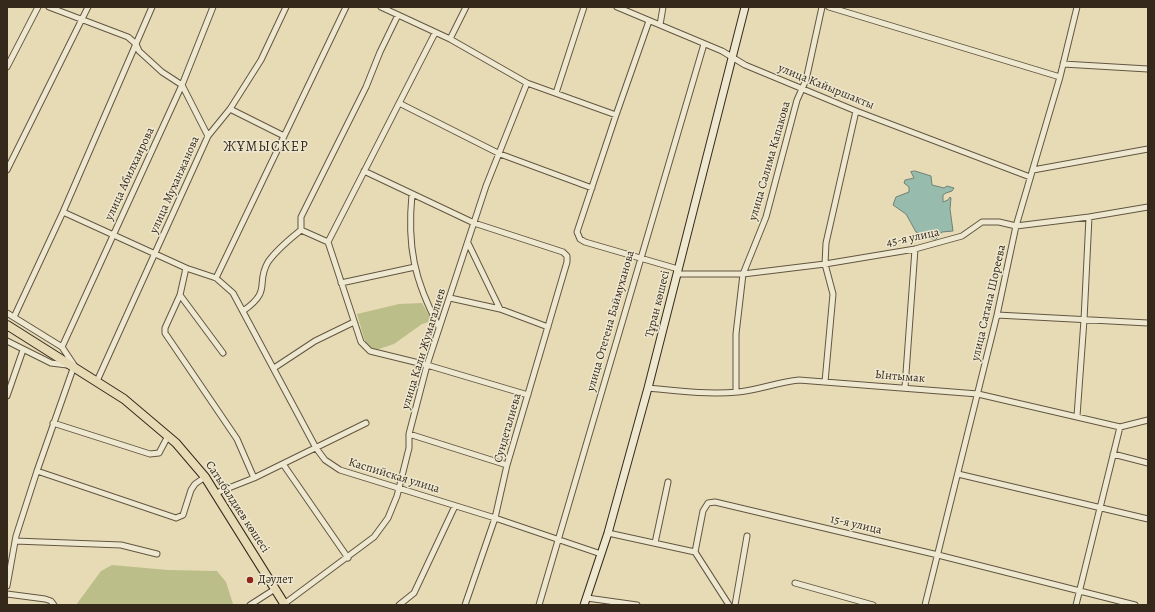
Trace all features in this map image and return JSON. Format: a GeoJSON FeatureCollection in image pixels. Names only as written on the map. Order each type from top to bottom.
{"type":"FeatureCollection","features":[{"type":"Feature","properties":{"kind":"main road","name":"Сатыбалдиев көшесі"},"geometry":{"type":"LineString","coordinates":[[7,325],[124,399],[168,436],[205,477],[285,604]]}},
{"type":"Feature","properties":{"kind":"street"},"geometry":{"type":"LineString","coordinates":[[7,67],[38,7]]}},
{"type":"Feature","properties":{"kind":"street"},"geometry":{"type":"LineString","coordinates":[[49,7],[128,37],[136,44],[139,51],[162,72],[182,85],[208,136]]}},
{"type":"Feature","properties":{"kind":"street"},"geometry":{"type":"LineString","coordinates":[[8,167],[83,21],[88,7]]}},
{"type":"Feature","properties":{"kind":"street"},"geometry":{"type":"LineString","coordinates":[[14,317],[63,212],[152,7]]}},
{"type":"Feature","properties":{"kind":"street","name":"улица Абилхаирова"},"geometry":{"type":"LineString","coordinates":[[62,348],[182,85],[213,7]]}},
{"type":"Feature","properties":{"kind":"street","name":"улица Муханжанова"},"geometry":{"type":"LineString","coordinates":[[97,381],[208,136],[230,109],[261,60],[286,7]]}},
{"type":"Feature","properties":{"kind":"street"},"geometry":{"type":"LineString","coordinates":[[216,278],[346,7]]}},
{"type":"Feature","properties":{"kind":"street"},"geometry":{"type":"LineString","coordinates":[[381,7],[450,39],[527,83],[616,114]]}},
{"type":"Feature","properties":{"kind":"street"},"geometry":{"type":"LineString","coordinates":[[450,39],[466,7]]}},
{"type":"Feature","properties":{"kind":"street"},"geometry":{"type":"LineString","coordinates":[[556,93],[584,7]]}},
{"type":"Feature","properties":{"kind":"street","name":"улица Кайыршакты"},"geometry":{"type":"LineString","coordinates":[[617,7],[856,111],[1030,177]]}},
{"type":"Feature","properties":{"kind":"street"},"geometry":{"type":"LineString","coordinates":[[660,25],[662,7]]}},
{"type":"Feature","properties":{"kind":"street","name":"Тұран көшесі"},"geometry":{"type":"LineString","coordinates":[[585,602],[608,533],[648,388],[745,7]]}},
{"type":"Feature","properties":{"kind":"street","name":"улица Салима Капакова"},"geometry":{"type":"LineString","coordinates":[[736,392],[736,334],[743,274],[766,217],[797,100],[806,80],[822,7]]}},
{"type":"Feature","properties":{"kind":"street"},"geometry":{"type":"LineString","coordinates":[[829,7],[1060,77]]}},
{"type":"Feature","properties":{"kind":"street","name":"улица Сатана Шореева"},"geometry":{"type":"LineString","coordinates":[[926,605],[998,315],[1016,226],[1060,77],[1077,7]]}},
{"type":"Feature","properties":{"kind":"street"},"geometry":{"type":"LineString","coordinates":[[301,230],[301,217],[366,87],[380,52],[398,15]]}},
{"type":"Feature","properties":{"kind":"street"},"geometry":{"type":"LineString","coordinates":[[649,21],[577,232],[580,239],[585,242],[640,258],[677,272]]}},
{"type":"Feature","properties":{"kind":"street"},"geometry":{"type":"LineString","coordinates":[[435,33],[328,242],[354,322],[364,347],[370,351],[427,364],[528,395]]}},
{"type":"Feature","properties":{"kind":"street","name":"улица Отегена Баймуханова"},"geometry":{"type":"LineString","coordinates":[[539,605],[704,44]]}},
{"type":"Feature","properties":{"kind":"street"},"geometry":{"type":"LineString","coordinates":[[1063,64],[1148,69]]}},
{"type":"Feature","properties":{"kind":"street","name":"улица Кали Жумагалиев"},"geometry":{"type":"LineString","coordinates":[[285,604],[374,537],[388,518],[399,488],[409,448],[409,434],[427,364],[486,186],[527,83]]}},
{"type":"Feature","properties":{"kind":"street"},"geometry":{"type":"LineString","coordinates":[[399,103],[500,154],[592,188]]}},
{"type":"Feature","properties":{"kind":"street"},"geometry":{"type":"LineString","coordinates":[[230,109],[284,136]]}},
{"type":"Feature","properties":{"kind":"street"},"geometry":{"type":"LineString","coordinates":[[825,382],[833,294],[825,264],[826,243],[856,111]]}},
{"type":"Feature","properties":{"kind":"street"},"geometry":{"type":"LineString","coordinates":[[1033,170],[1148,149]]}},
{"type":"Feature","properties":{"kind":"street"},"geometry":{"type":"LineString","coordinates":[[364,171],[474,223]]}},
{"type":"Feature","properties":{"kind":"street"},"geometry":{"type":"LineString","coordinates":[[412,194],[409,226],[412,253],[422,293],[439,327]]}},
{"type":"Feature","properties":{"kind":"street","name":"45-я улица"},"geometry":{"type":"LineString","coordinates":[[677,272],[743,274],[825,264],[915,249],[962,236],[982,222],[999,222],[1016,226],[1089,217],[1148,207]]}},
{"type":"Feature","properties":{"kind":"street","name":"Каспийская улица"},"geometry":{"type":"LineString","coordinates":[[63,212],[112,236],[186,268],[216,278],[233,294],[316,448],[325,460],[340,470],[559,538],[601,554]]}},
{"type":"Feature","properties":{"kind":"street"},"geometry":{"type":"LineString","coordinates":[[1077,416],[1084,320],[1089,217]]}},
{"type":"Feature","properties":{"kind":"street","name":"Сундеталиева"},"geometry":{"type":"LineString","coordinates":[[465,605],[495,518],[507,465],[567,262],[567,256],[563,252],[474,223]]}},
{"type":"Feature","properties":{"kind":"street"},"geometry":{"type":"LineString","coordinates":[[301,230],[328,242]]}},
{"type":"Feature","properties":{"kind":"street"},"geometry":{"type":"LineString","coordinates":[[243,312],[261,296],[264,273],[268,263],[281,246],[301,230]]}},
{"type":"Feature","properties":{"kind":"street"},"geometry":{"type":"LineString","coordinates":[[468,243],[500,309]]}},
{"type":"Feature","properties":{"kind":"street"},"geometry":{"type":"LineString","coordinates":[[905,388],[915,249]]}},
{"type":"Feature","properties":{"kind":"street"},"geometry":{"type":"LineString","coordinates":[[341,283],[416,267]]}},
{"type":"Feature","properties":{"kind":"street"},"geometry":{"type":"LineString","coordinates":[[186,268],[180,295],[165,328],[165,333],[237,439],[254,478]]}},
{"type":"Feature","properties":{"kind":"street"},"geometry":{"type":"LineString","coordinates":[[180,295],[223,353]]}},
{"type":"Feature","properties":{"kind":"street"},"geometry":{"type":"LineString","coordinates":[[450,298],[500,309],[548,327]]}},
{"type":"Feature","properties":{"kind":"street"},"geometry":{"type":"LineString","coordinates":[[7,313],[62,348],[74,366]]}},
{"type":"Feature","properties":{"kind":"street"},"geometry":{"type":"LineString","coordinates":[[998,315],[1148,323]]}},
{"type":"Feature","properties":{"kind":"street"},"geometry":{"type":"LineString","coordinates":[[274,368],[315,341],[354,322]]}},
{"type":"Feature","properties":{"kind":"street"},"geometry":{"type":"LineString","coordinates":[[7,341],[51,363],[74,366]]}},
{"type":"Feature","properties":{"kind":"street"},"geometry":{"type":"LineString","coordinates":[[7,396],[23,350]]}},
{"type":"Feature","properties":{"kind":"street"},"geometry":{"type":"LineString","coordinates":[[7,586],[15,541],[53,423],[74,366]]}},
{"type":"Feature","properties":{"kind":"street","name":"Ынтымак"},"geometry":{"type":"LineString","coordinates":[[648,388],[692,392],[736,392],[756,390],[784,381],[799,380],[978,394],[1120,427],[1148,420]]}},
{"type":"Feature","properties":{"kind":"street"},"geometry":{"type":"LineString","coordinates":[[53,423],[150,454],[158,453],[168,436]]}},
{"type":"Feature","properties":{"kind":"street"},"geometry":{"type":"LineString","coordinates":[[216,493],[254,478],[366,423]]}},
{"type":"Feature","properties":{"kind":"street"},"geometry":{"type":"LineString","coordinates":[[1076,605],[1120,427]]}},
{"type":"Feature","properties":{"kind":"street"},"geometry":{"type":"LineString","coordinates":[[409,434],[507,465]]}},
{"type":"Feature","properties":{"kind":"street"},"geometry":{"type":"LineString","coordinates":[[1113,454],[1148,463]]}},
{"type":"Feature","properties":{"kind":"street"},"geometry":{"type":"LineString","coordinates":[[283,464],[348,558]]}},
{"type":"Feature","properties":{"kind":"street"},"geometry":{"type":"LineString","coordinates":[[37,471],[176,518],[183,515],[191,490],[195,484],[205,477]]}},
{"type":"Feature","properties":{"kind":"street"},"geometry":{"type":"LineString","coordinates":[[958,474],[1148,519]]}},
{"type":"Feature","properties":{"kind":"street"},"geometry":{"type":"LineString","coordinates":[[655,542],[668,482]]}},
{"type":"Feature","properties":{"kind":"street","name":"15-я улица"},"geometry":{"type":"LineString","coordinates":[[694,552],[703,511],[708,503],[715,502],[938,555],[1135,605]]}},
{"type":"Feature","properties":{"kind":"street"},"geometry":{"type":"LineString","coordinates":[[399,605],[414,593],[455,506]]}},
{"type":"Feature","properties":{"kind":"street"},"geometry":{"type":"LineString","coordinates":[[608,533],[655,542],[694,552],[729,605]]}},
{"type":"Feature","properties":{"kind":"street"},"geometry":{"type":"LineString","coordinates":[[735,605],[747,536]]}},
{"type":"Feature","properties":{"kind":"street"},"geometry":{"type":"LineString","coordinates":[[15,541],[121,545],[157,554]]}},
{"type":"Feature","properties":{"kind":"street"},"geometry":{"type":"LineString","coordinates":[[795,583],[873,605]]}},
{"type":"Feature","properties":{"kind":"street"},"geometry":{"type":"LineString","coordinates":[[250,605],[275,589]]}},
{"type":"Feature","properties":{"kind":"street"},"geometry":{"type":"LineString","coordinates":[[7,594],[32,596],[52,603]]}},
{"type":"Feature","properties":{"kind":"street"},"geometry":{"type":"LineString","coordinates":[[585,602],[636,605]]}},
{"type":"Feature","properties":{"kind":"green space"},"geometry":{"type":"Polygon","coordinates":[[[422,303],[432,321],[422,324],[394,344],[376,350],[366,345],[357,314],[399,304],[422,303]]]}},
{"type":"Feature","properties":{"kind":"green space"},"geometry":{"type":"Polygon","coordinates":[[[112,565],[168,570],[217,571],[226,582],[233,604],[76,605],[101,571],[112,565]]]}},
{"type":"Feature","properties":{"kind":"shaded area"},"geometry":{"type":"Polygon","coordinates":[[[915,171],[931,176],[932,185],[944,188],[947,186],[954,188],[952,191],[943,195],[943,202],[948,200],[950,197],[951,198],[950,209],[953,231],[942,232],[935,240],[916,232],[906,214],[893,205],[896,197],[909,192],[909,187],[904,183],[905,180],[914,178],[911,172],[915,171]]]}},
{"type":"Feature","properties":{"kind":"place","name":"Дәулет"},"geometry":{"type":"Point","coordinates":[250,580]}},
{"type":"Feature","properties":{"kind":"district","name":"ЖҰМЫСКЕР"},"geometry":{"type":"Point","coordinates":[266,148]}}]}
